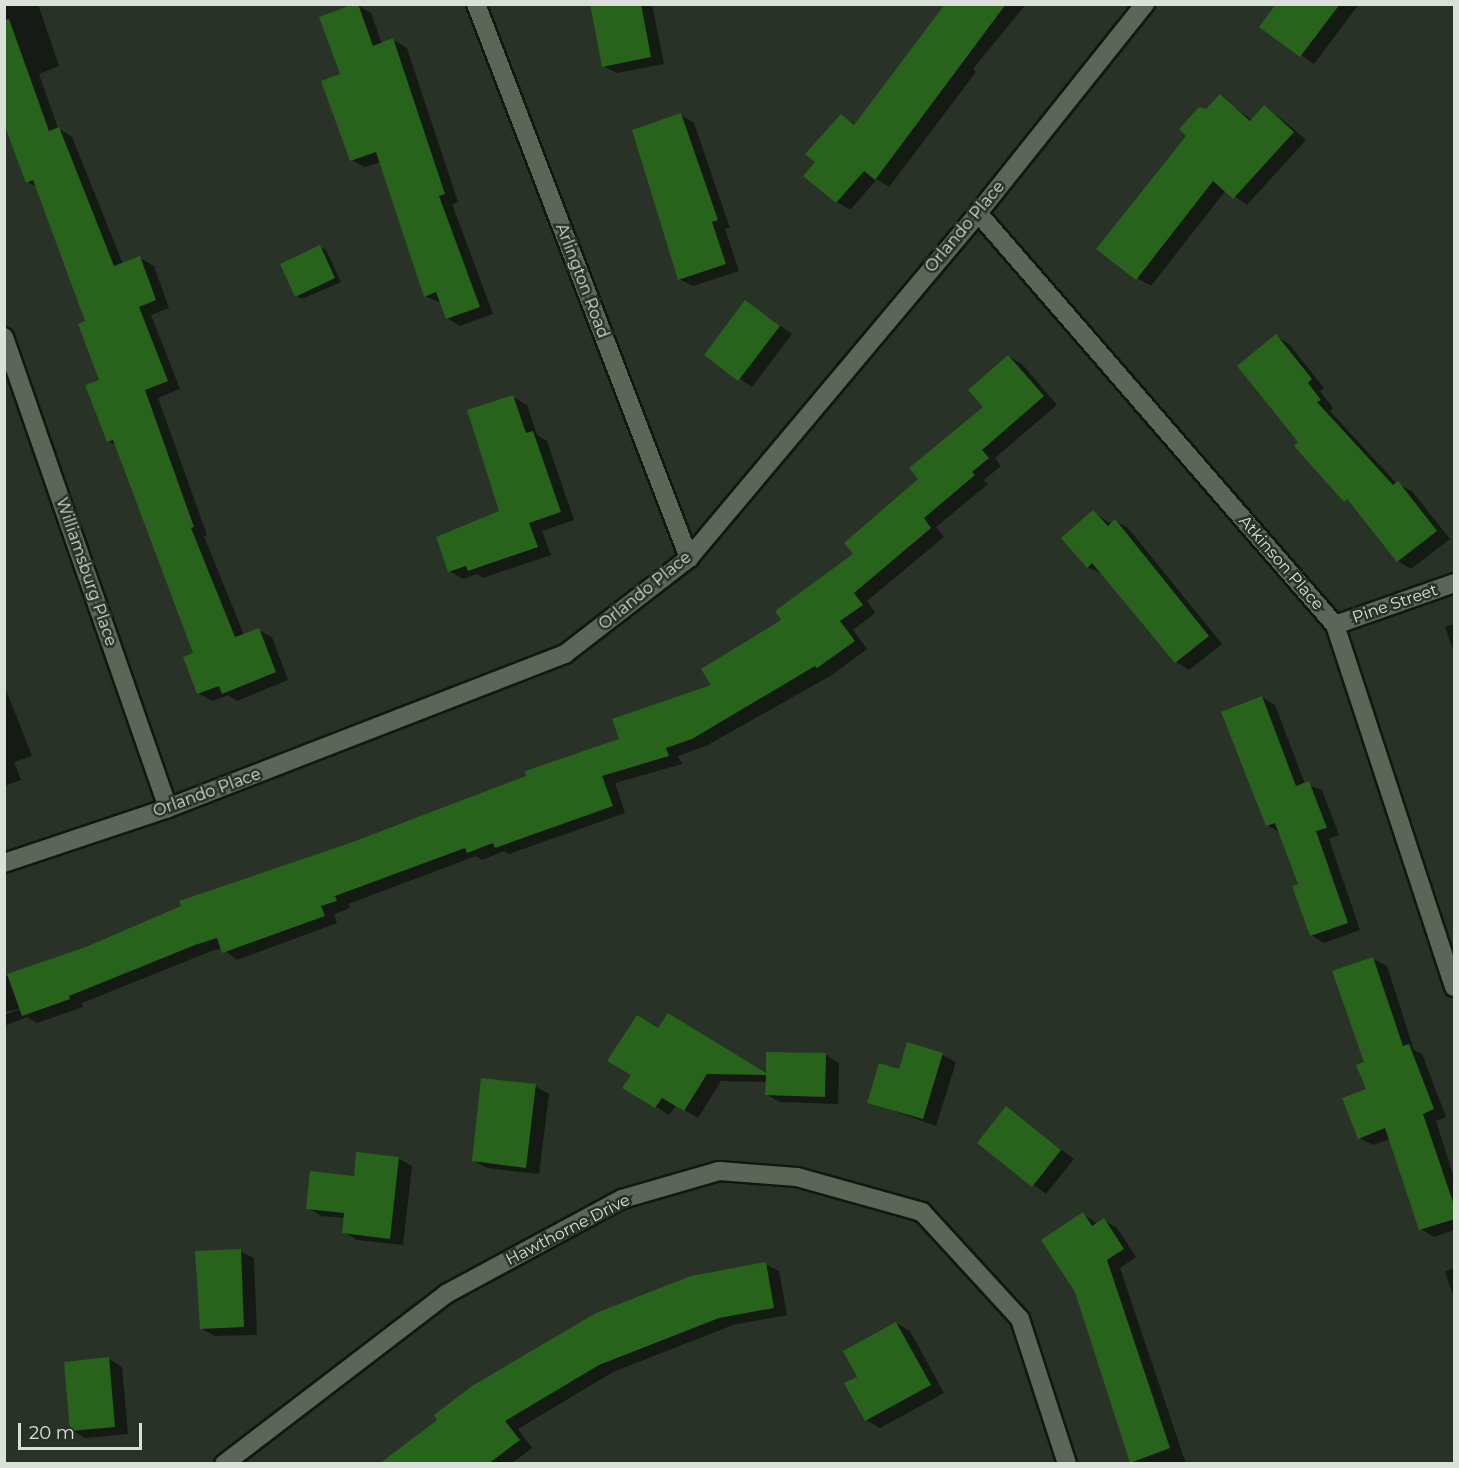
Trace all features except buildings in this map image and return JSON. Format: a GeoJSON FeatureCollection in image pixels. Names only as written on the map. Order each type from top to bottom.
{"type":"FeatureCollection","features":[{"type":"Feature","properties":{"kind":"street","name":"Arlington Road"},"geometry":{"type":"LineString","coordinates":[[476,4],[689,558]]}},
{"type":"Feature","properties":{"kind":"street","name":"Orlando Place"},"geometry":{"type":"LineString","coordinates":[[4,863],[168,808],[565,654],[689,558],[978,213],[1145,4]]}},
{"type":"Feature","properties":{"kind":"street","name":"Atkinson Place"},"geometry":{"type":"LineString","coordinates":[[978,213],[1335,625],[1455,987]]}},
{"type":"Feature","properties":{"kind":"street","name":"Williamsburg Place"},"geometry":{"type":"LineString","coordinates":[[4,337],[168,808]]}},
{"type":"Feature","properties":{"kind":"street","name":"Pine Street"},"geometry":{"type":"LineString","coordinates":[[1335,625],[1455,583]]}},
{"type":"Feature","properties":{"kind":"street","name":"Hawthorne Drive"},"geometry":{"type":"LineString","coordinates":[[224,1464],[446,1294],[622,1199],[719,1171],[797,1177],[922,1212],[1020,1319],[1067,1464]]}}]}
